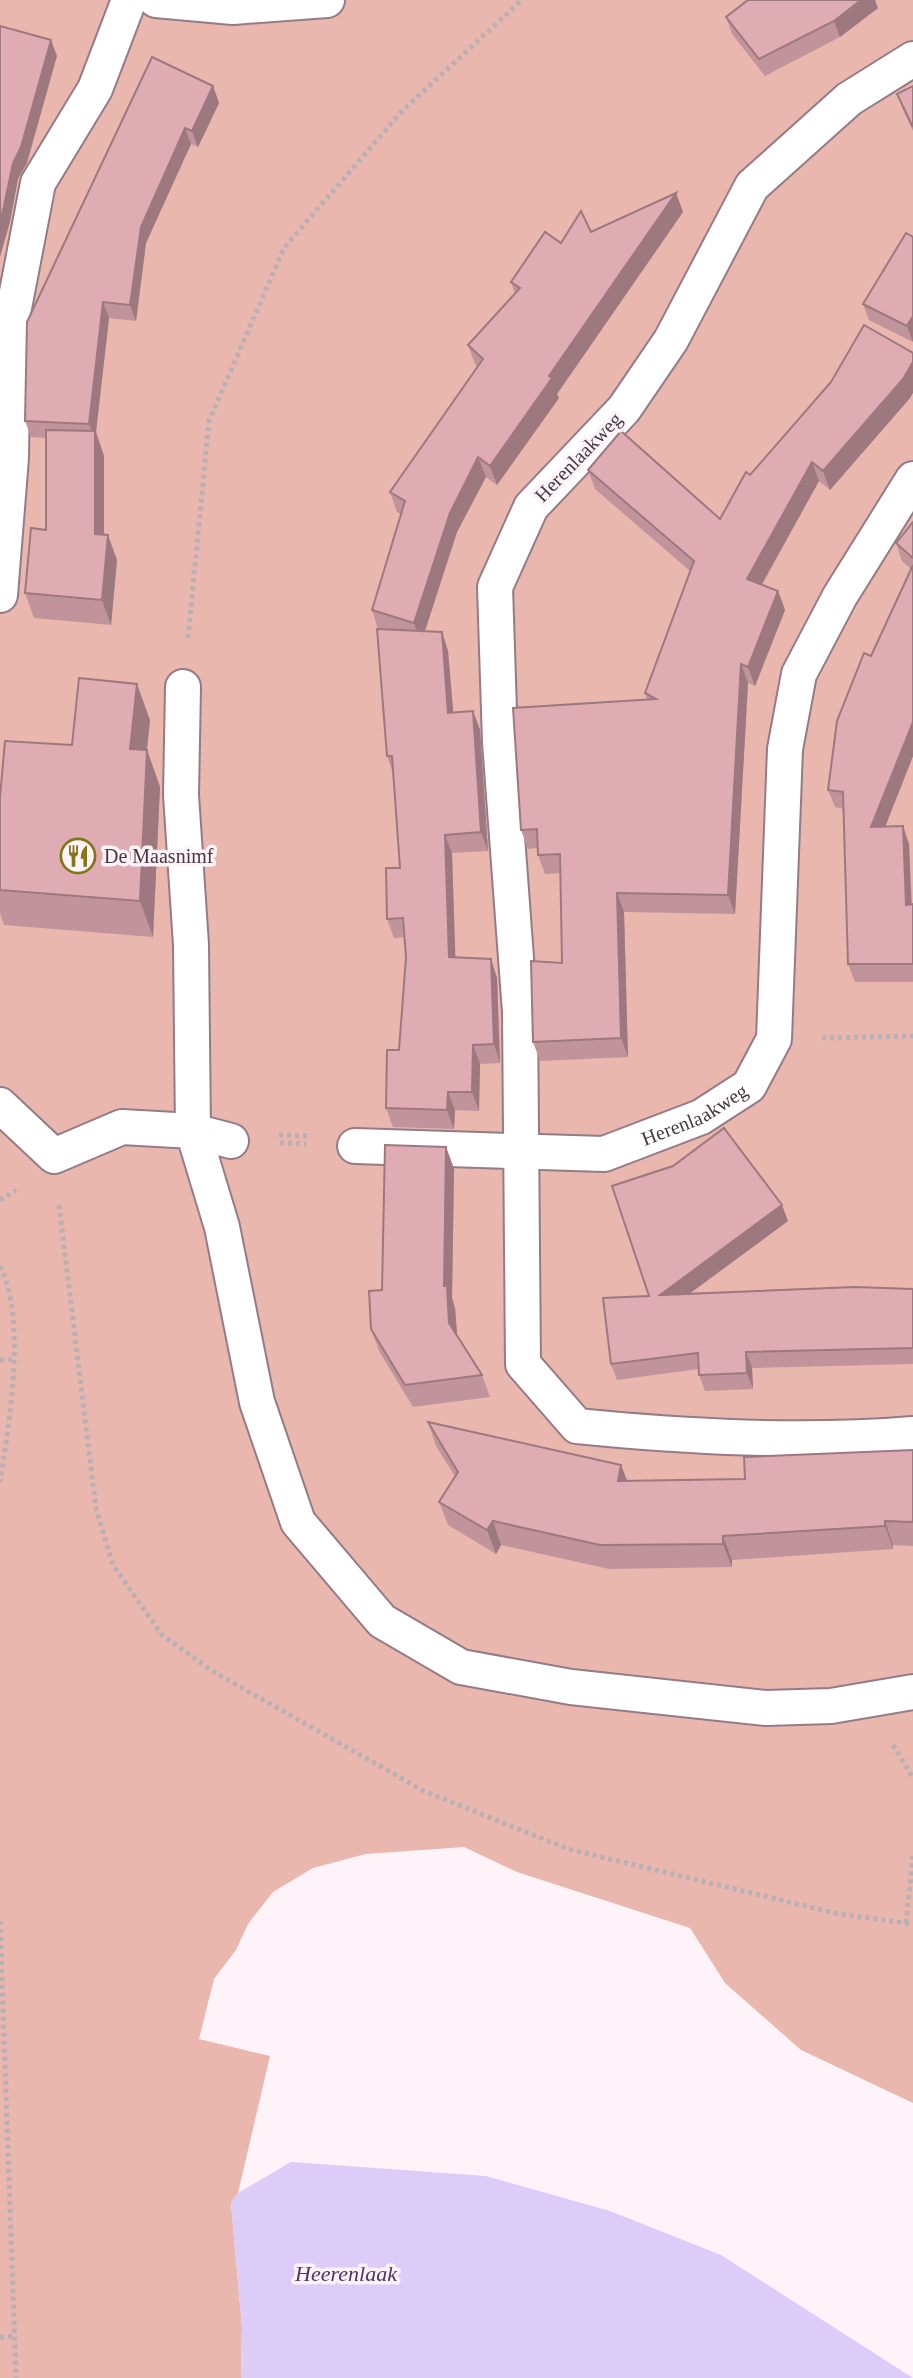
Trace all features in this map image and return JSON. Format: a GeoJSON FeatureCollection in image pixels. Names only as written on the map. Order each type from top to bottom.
{"type":"FeatureCollection","features":[{"type":"Feature","properties":{"kind":"lane"},"geometry":{"type":"LineString","coordinates":[[0,595],[11,458],[13,313],[38,183],[95,89],[129,0]]}},
{"type":"Feature","properties":{"kind":"lane"},"geometry":{"type":"LineString","coordinates":[[156,0],[233,7],[327,0]]}},
{"type":"Feature","properties":{"kind":"lane","name":"Herenlaakweg"},"geometry":{"type":"LineString","coordinates":[[913,59],[849,99],[752,186],[671,340],[624,409],[531,507],[495,587],[500,742],[520,1012],[523,1364],[577,1426],[697,1438],[867,1438],[913,1434]]}},
{"type":"Feature","properties":{"kind":"lane","name":"Herenlaakweg"},"geometry":{"type":"LineString","coordinates":[[359,1146],[604,1154],[701,1117],[749,1086],[774,1039],[785,749],[799,674],[840,596],[913,479]]}},
{"type":"Feature","properties":{"kind":"lane"},"geometry":{"type":"LineString","coordinates":[[183,687],[181,795],[191,945],[193,1131],[222,1227],[257,1402],[298,1522],[382,1621],[461,1667],[571,1687],[766,1708],[831,1706],[873,1696],[913,1692]]}},
{"type":"Feature","properties":{"kind":"lane"},"geometry":{"type":"LineString","coordinates":[[0,1105],[54,1156],[122,1127],[193,1131],[231,1141]]}},
{"type":"Feature","properties":{"kind":"path"},"geometry":{"type":"LineString","coordinates":[[183,687],[209,421],[284,248],[402,111],[522,0]]}},
{"type":"Feature","properties":{"kind":"path"},"geometry":{"type":"LineString","coordinates":[[774,1039],[913,1036]]}},
{"type":"Feature","properties":{"kind":"path"},"geometry":{"type":"LineString","coordinates":[[231,1141],[247,1134],[350,1137],[359,1146]]}},
{"type":"Feature","properties":{"kind":"path"},"geometry":{"type":"LineString","coordinates":[[0,1266],[9,1283],[14,1359],[0,1482]]}},
{"type":"Feature","properties":{"kind":"path"},"geometry":{"type":"LineString","coordinates":[[0,1360],[14,1359]]}},
{"type":"Feature","properties":{"kind":"path"},"geometry":{"type":"LineString","coordinates":[[906,1923],[913,1856]]}},
{"type":"Feature","properties":{"kind":"path"},"geometry":{"type":"LineString","coordinates":[[0,1921],[16,2378]]}},
{"type":"Feature","properties":{"kind":"path"},"geometry":{"type":"LineString","coordinates":[[0,2337],[15,2336]]}},
{"type":"Feature","properties":{"kind":"shaded area"},"geometry":{"type":"Polygon","coordinates":[[[0,0],[913,0],[913,2103],[801,2050],[725,1983],[690,1928],[517,1872],[464,1847],[366,1854],[313,1868],[273,1892],[248,1924],[236,1950],[214,1979],[199,2039],[270,2056],[238,2193],[231,2203],[242,2327],[241,2378],[0,2378],[0,0]]]}},
{"type":"Feature","properties":{"kind":"water","name":"Heerenlaak"},"geometry":{"type":"Polygon","coordinates":[[[291,2162],[486,2176],[610,2211],[721,2255],[913,2378],[241,2378],[242,2327],[231,2203],[238,2193],[291,2162]]]}},
{"type":"Feature","properties":{"kind":"building"},"geometry":{"type":"Polygon","coordinates":[[[748,0],[861,0],[834,21],[759,59],[726,17],[748,0]]]}},
{"type":"Feature","properties":{"kind":"building"},"geometry":{"type":"Polygon","coordinates":[[[0,26],[51,40],[21,147],[13,163],[0,221],[0,26]]]}},
{"type":"Feature","properties":{"kind":"building"},"geometry":{"type":"Polygon","coordinates":[[[152,57],[213,86],[192,131],[185,128],[141,227],[130,305],[103,302],[89,424],[25,421],[27,322],[152,57]]]}},
{"type":"Feature","properties":{"kind":"building"},"geometry":{"type":"Polygon","coordinates":[[[913,86],[913,127],[897,94],[913,86]]]}},
{"type":"Feature","properties":{"kind":"building"},"geometry":{"type":"Polygon","coordinates":[[[676,193],[490,466],[478,457],[450,513],[414,623],[372,610],[405,501],[390,492],[483,359],[468,345],[520,288],[511,282],[545,232],[561,243],[581,211],[591,232],[676,193]]]}},
{"type":"Feature","properties":{"kind":"building"},"geometry":{"type":"Polygon","coordinates":[[[906,233],[913,237],[913,316],[907,326],[863,304],[906,233]]]}},
{"type":"Feature","properties":{"kind":"building"},"geometry":{"type":"Polygon","coordinates":[[[864,325],[913,353],[913,362],[903,379],[823,471],[812,462],[747,579],[778,591],[748,667],[741,664],[728,895],[617,893],[621,1038],[533,1042],[531,961],[562,963],[560,854],[538,855],[537,829],[521,830],[513,708],[656,699],[645,693],[694,561],[588,470],[621,431],[720,519],[746,472],[750,475],[831,382],[864,325]]]}},
{"type":"Feature","properties":{"kind":"building"},"geometry":{"type":"Polygon","coordinates":[[[46,430],[95,431],[95,534],[108,535],[102,600],[25,593],[31,528],[46,530],[46,430]]]}},
{"type":"Feature","properties":{"kind":"building"},"geometry":{"type":"Polygon","coordinates":[[[913,522],[913,558],[896,543],[913,522]]]}},
{"type":"Feature","properties":{"kind":"building"},"geometry":{"type":"Polygon","coordinates":[[[913,565],[913,722],[871,827],[903,826],[906,905],[913,904],[913,964],[848,964],[843,792],[828,790],[837,721],[864,653],[871,656],[913,565]]]}},
{"type":"Feature","properties":{"kind":"building"},"geometry":{"type":"Polygon","coordinates":[[[377,629],[442,632],[448,713],[473,711],[481,832],[445,835],[449,957],[491,959],[494,1044],[473,1045],[472,1092],[448,1092],[447,1110],[386,1108],[387,1050],[399,1050],[406,957],[403,918],[387,919],[386,868],[400,868],[392,756],[387,756],[377,629]]]}},
{"type":"Feature","properties":{"kind":"building","name":"De Maasnimf"},"geometry":{"type":"Polygon","coordinates":[[[79,678],[137,684],[130,749],[147,750],[140,901],[0,890],[0,797],[5,741],[72,745],[79,678]]]}},
{"type":"Feature","properties":{"kind":"building"},"geometry":{"type":"Polygon","coordinates":[[[724,1128],[782,1205],[660,1295],[855,1287],[913,1289],[913,1348],[746,1352],[747,1373],[699,1375],[698,1353],[611,1364],[603,1298],[649,1296],[612,1186],[673,1166],[724,1128]]]}},
{"type":"Feature","properties":{"kind":"building"},"geometry":{"type":"Polygon","coordinates":[[[385,1145],[446,1147],[444,1286],[447,1286],[449,1323],[482,1375],[405,1385],[371,1329],[369,1291],[382,1290],[385,1145]]]}},
{"type":"Feature","properties":{"kind":"building"},"geometry":{"type":"Polygon","coordinates":[[[428,1422],[621,1465],[618,1481],[745,1479],[744,1457],[913,1450],[913,1522],[885,1521],[885,1526],[723,1536],[723,1544],[600,1545],[493,1521],[487,1530],[439,1502],[458,1472],[428,1422]]]}},
{"type":"Feature","properties":{"kind":"place","name":"De Maasnimf"},"geometry":{"type":"Point","coordinates":[78,856]}}]}
